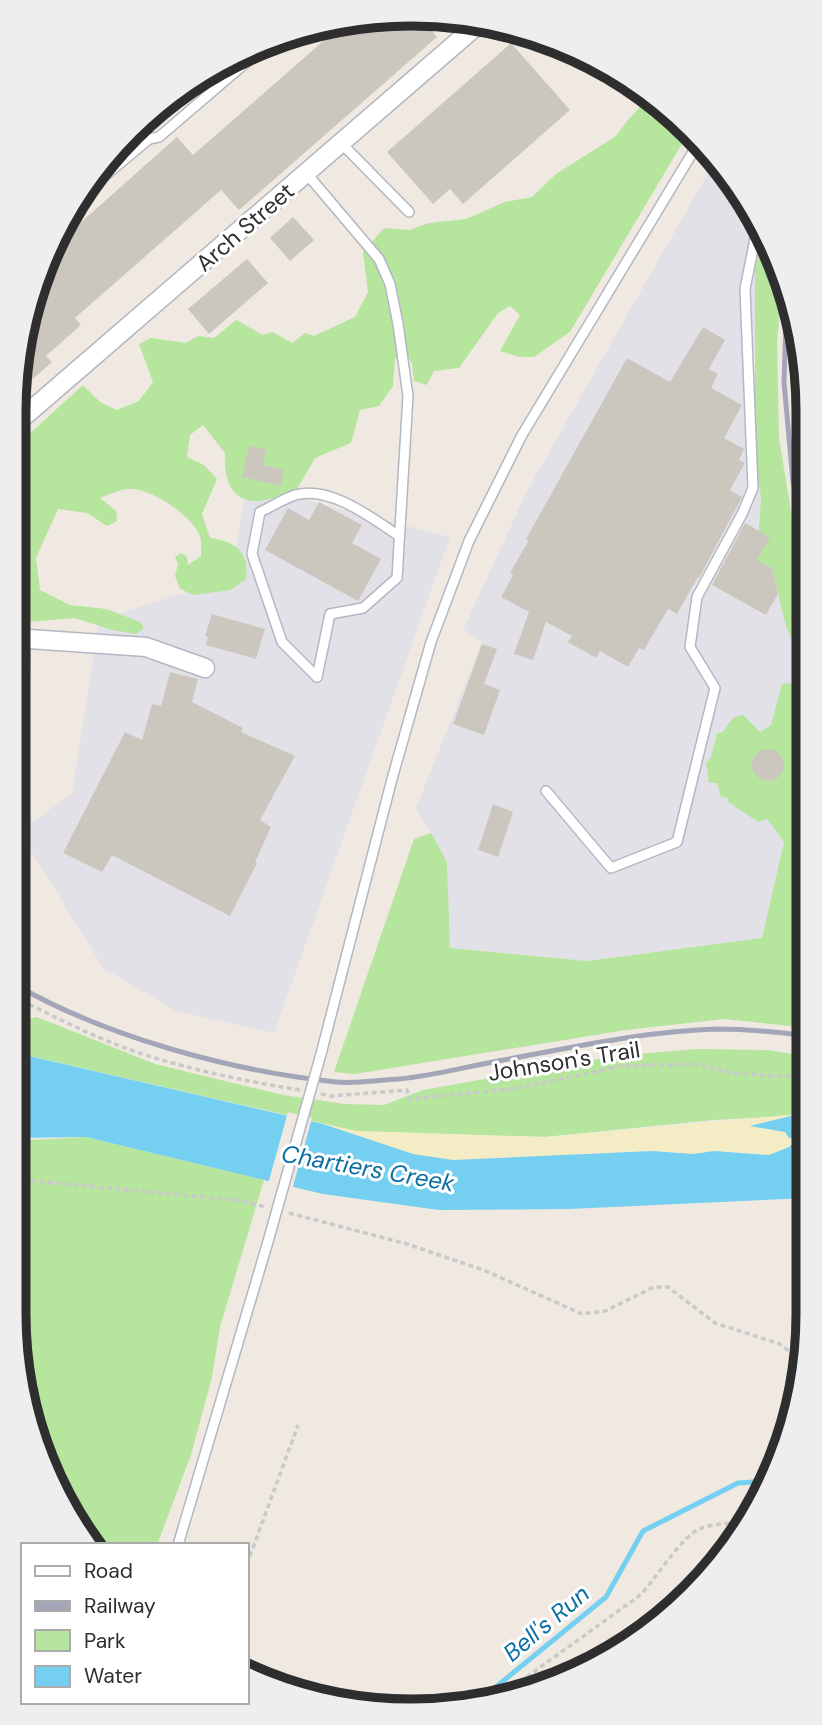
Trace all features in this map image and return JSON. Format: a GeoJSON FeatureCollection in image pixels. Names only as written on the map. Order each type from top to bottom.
{"type":"FeatureCollection","features":[{"type":"Feature","properties":{"kind":"street","name":"Arch Street"},"geometry":{"type":"LineString","coordinates":[[26,415],[470,31]]}},
{"type":"Feature","properties":{"kind":"street"},"geometry":{"type":"LineString","coordinates":[[26,640],[146,647],[205,668]]}},
{"type":"Feature","properties":{"kind":"lane"},"geometry":{"type":"LineString","coordinates":[[140,138],[159,137],[243,65]]}},
{"type":"Feature","properties":{"kind":"lane"},"geometry":{"type":"LineString","coordinates":[[111,171],[149,139]]}},
{"type":"Feature","properties":{"kind":"lane"},"geometry":{"type":"LineString","coordinates":[[342,144],[409,212]]}},
{"type":"Feature","properties":{"kind":"lane"},"geometry":{"type":"LineString","coordinates":[[178,1543],[321,1054],[392,779],[428,655],[469,541],[523,435],[694,151]]}},
{"type":"Feature","properties":{"kind":"lane"},"geometry":{"type":"LineString","coordinates":[[307,174],[379,259],[390,284],[408,396],[400,536],[397,578],[363,608],[330,614],[317,677],[282,642],[252,554],[260,512],[296,495],[324,495],[348,503],[400,536]]}},
{"type":"Feature","properties":{"kind":"lane"},"geometry":{"type":"LineString","coordinates":[[546,791],[611,868],[677,842],[715,688],[691,647],[697,597],[742,514],[752,488],[745,289],[755,239]]}},
{"type":"Feature","properties":{"kind":"path"},"geometry":{"type":"LineString","coordinates":[[26,1003],[75,1027],[150,1057],[247,1081],[307,1091]]}},
{"type":"Feature","properties":{"kind":"path","name":"Johnson's Trail"},"geometry":{"type":"LineString","coordinates":[[319,1094],[331,1096],[407,1090],[409,1099],[513,1089],[622,1066],[696,1064],[732,1073],[796,1077]]}},
{"type":"Feature","properties":{"kind":"path"},"geometry":{"type":"LineString","coordinates":[[26,1180],[244,1202],[270,1208]]}},
{"type":"Feature","properties":{"kind":"path"},"geometry":{"type":"LineString","coordinates":[[282,1211],[420,1248],[486,1271],[582,1314],[605,1311],[654,1287],[668,1287],[715,1323],[780,1344],[793,1354]]}},
{"type":"Feature","properties":{"kind":"path"},"geometry":{"type":"LineString","coordinates":[[248,1561],[298,1425]]}},
{"type":"Feature","properties":{"kind":"path"},"geometry":{"type":"LineString","coordinates":[[517,1684],[639,1596],[699,1528],[733,1524]]}},
{"type":"Feature","properties":{"kind":"shaded area"},"geometry":{"type":"Polygon","coordinates":[[[710,170],[731,197],[763,258],[751,376],[796,574],[796,790],[762,938],[587,961],[450,948],[447,862],[416,808],[482,642],[463,630],[527,491],[710,170]]]}},
{"type":"Feature","properties":{"kind":"shaded area"},"geometry":{"type":"Polygon","coordinates":[[[247,485],[450,537],[274,1033],[176,1011],[103,968],[26,842],[26,826],[72,794],[99,620],[231,578],[247,485]]]}},
{"type":"Feature","properties":{"kind":"green space"},"geometry":{"type":"Polygon","coordinates":[[[643,104],[684,140],[570,332],[534,357],[520,357],[500,351],[520,315],[510,306],[498,313],[459,368],[434,371],[427,385],[414,381],[412,364],[406,351],[395,359],[393,386],[379,406],[360,410],[351,443],[315,458],[297,489],[269,499],[245,499],[233,490],[225,469],[225,453],[203,425],[190,435],[187,457],[204,465],[217,479],[202,514],[210,538],[233,545],[243,555],[247,570],[246,579],[231,590],[193,595],[180,589],[175,576],[178,564],[175,557],[181,553],[187,557],[188,565],[201,556],[199,534],[187,519],[168,503],[136,489],[124,490],[100,498],[116,511],[117,521],[107,526],[87,513],[58,509],[36,558],[40,590],[70,605],[107,609],[142,623],[143,629],[136,634],[112,630],[75,618],[26,622],[26,439],[83,385],[100,402],[117,410],[139,401],[153,382],[139,344],[151,338],[186,343],[198,336],[214,338],[236,320],[263,335],[273,332],[292,343],[305,333],[314,336],[355,317],[368,292],[363,252],[384,228],[409,230],[429,223],[466,219],[505,202],[532,197],[556,174],[616,136],[643,104]]]}},
{"type":"Feature","properties":{"kind":"green space"},"geometry":{"type":"Polygon","coordinates":[[[760,251],[781,304],[777,341],[779,438],[796,542],[796,648],[786,627],[772,568],[757,560],[761,498],[755,453],[755,268],[760,251]]]}},
{"type":"Feature","properties":{"kind":"green space"},"geometry":{"type":"Polygon","coordinates":[[[796,683],[796,1027],[724,1019],[626,1030],[355,1074],[334,1072],[414,839],[431,833],[447,862],[450,948],[587,961],[762,938],[784,842],[767,819],[758,822],[728,802],[728,798],[721,797],[717,783],[709,783],[706,764],[711,757],[717,733],[723,732],[739,715],[743,715],[760,732],[771,725],[782,684],[796,683]]]}},
{"type":"Feature","properties":{"kind":"green space"},"geometry":{"type":"Polygon","coordinates":[[[37,1017],[155,1064],[283,1095],[345,1104],[384,1105],[423,1090],[615,1056],[697,1049],[767,1050],[796,1054],[796,1116],[714,1120],[545,1137],[356,1131],[30,1056],[26,1058],[26,1019],[37,1017]]]}},
{"type":"Feature","properties":{"kind":"green space"},"geometry":{"type":"Polygon","coordinates":[[[86,1137],[264,1180],[220,1327],[212,1377],[191,1455],[158,1543],[102,1543],[66,1484],[39,1414],[27,1339],[26,1140],[86,1137]]]}},
{"type":"Feature","properties":{"kind":"sand"},"geometry":{"type":"Polygon","coordinates":[[[796,1114],[752,1126],[796,1136],[796,1142],[789,1147],[769,1155],[714,1151],[693,1154],[652,1151],[453,1160],[413,1154],[323,1124],[356,1131],[545,1137],[796,1114]]]}},
{"type":"Feature","properties":{"kind":"water","name":"Chartiers Creek"},"geometry":{"type":"Polygon","coordinates":[[[26,1057],[323,1124],[413,1154],[453,1160],[652,1151],[693,1154],[714,1151],[769,1155],[796,1141],[796,1199],[569,1209],[439,1210],[323,1194],[86,1137],[26,1138],[26,1057]]]}},
{"type":"Feature","properties":{"kind":"water"},"geometry":{"type":"Polygon","coordinates":[[[796,1115],[796,1138],[789,1138],[785,1132],[750,1126],[796,1115]]]}},
{"type":"Feature","properties":{"kind":"pier"},"geometry":{"type":"Polygon","coordinates":[[[288,1112],[312,1118],[292,1190],[268,1184],[288,1112]]]}},
{"type":"Feature","properties":{"kind":"building"},"geometry":{"type":"Polygon","coordinates":[[[411,26],[429,27],[437,37],[239,210],[221,190],[75,318],[81,325],[46,356],[52,362],[27,384],[39,311],[72,230],[177,137],[193,155],[330,35],[411,26]]]}},
{"type":"Feature","properties":{"kind":"building"},"geometry":{"type":"Polygon","coordinates":[[[511,43],[570,110],[463,204],[450,189],[433,204],[387,152],[511,43]]]}},
{"type":"Feature","properties":{"kind":"building"},"geometry":{"type":"Polygon","coordinates":[[[293,217],[314,240],[290,261],[270,238],[293,217]]]}},
{"type":"Feature","properties":{"kind":"building"},"geometry":{"type":"Polygon","coordinates":[[[247,259],[268,283],[209,334],[188,309],[247,259]]]}},
{"type":"Feature","properties":{"kind":"building"},"geometry":{"type":"Polygon","coordinates":[[[703,327],[725,340],[709,369],[718,374],[711,388],[742,405],[724,438],[744,449],[739,460],[745,463],[730,490],[742,497],[699,578],[677,614],[668,609],[644,650],[639,648],[628,667],[600,651],[596,658],[568,642],[572,636],[546,622],[533,660],[514,654],[529,612],[501,597],[513,575],[510,573],[529,540],[526,539],[627,358],[670,382],[703,327]]]}},
{"type":"Feature","properties":{"kind":"building"},"geometry":{"type":"Polygon","coordinates":[[[249,446],[267,450],[263,465],[284,470],[281,486],[242,477],[249,446]]]}},
{"type":"Feature","properties":{"kind":"building"},"geometry":{"type":"Polygon","coordinates":[[[319,502],[362,525],[352,543],[381,559],[358,601],[265,550],[288,508],[309,520],[319,502]]]}},
{"type":"Feature","properties":{"kind":"building"},"geometry":{"type":"Polygon","coordinates":[[[745,523],[770,537],[757,560],[772,568],[778,594],[766,615],[712,585],[745,523]]]}},
{"type":"Feature","properties":{"kind":"building"},"geometry":{"type":"Polygon","coordinates":[[[212,614],[265,629],[256,659],[206,645],[208,637],[205,636],[212,614]]]}},
{"type":"Feature","properties":{"kind":"building"},"geometry":{"type":"Polygon","coordinates":[[[482,644],[497,649],[484,684],[500,690],[484,735],[453,724],[482,644]]]}},
{"type":"Feature","properties":{"kind":"building"},"geometry":{"type":"Polygon","coordinates":[[[26,651],[31,651],[30,682],[26,682],[26,651]]]}},
{"type":"Feature","properties":{"kind":"building"},"geometry":{"type":"Polygon","coordinates":[[[170,672],[198,679],[192,702],[243,728],[241,732],[295,756],[260,820],[271,827],[255,862],[257,863],[230,916],[112,855],[102,872],[63,853],[125,732],[142,740],[152,704],[161,706],[170,672]]]}},
{"type":"Feature","properties":{"kind":"building"},"geometry":{"type":"Polygon","coordinates":[[[768,749],[779,754],[784,765],[779,776],[768,781],[757,776],[752,765],[757,754],[768,749]]]}},
{"type":"Feature","properties":{"kind":"building"},"geometry":{"type":"Polygon","coordinates":[[[493,804],[513,812],[498,857],[478,850],[493,804]]]}},
{"type":"Feature","properties":{"kind":"waterway","name":"Bell's Run"},"geometry":{"type":"LineString","coordinates":[[493,1690],[606,1597],[643,1531],[738,1483],[757,1482]]}},
{"type":"Feature","properties":{"kind":"railway"},"geometry":{"type":"LineString","coordinates":[[786,325],[784,382],[796,496]]}},
{"type":"Feature","properties":{"kind":"railway"},"geometry":{"type":"LineString","coordinates":[[26,990],[88,1020],[170,1049],[254,1070],[351,1083],[424,1076],[662,1033],[729,1029],[796,1035]]}}]}
